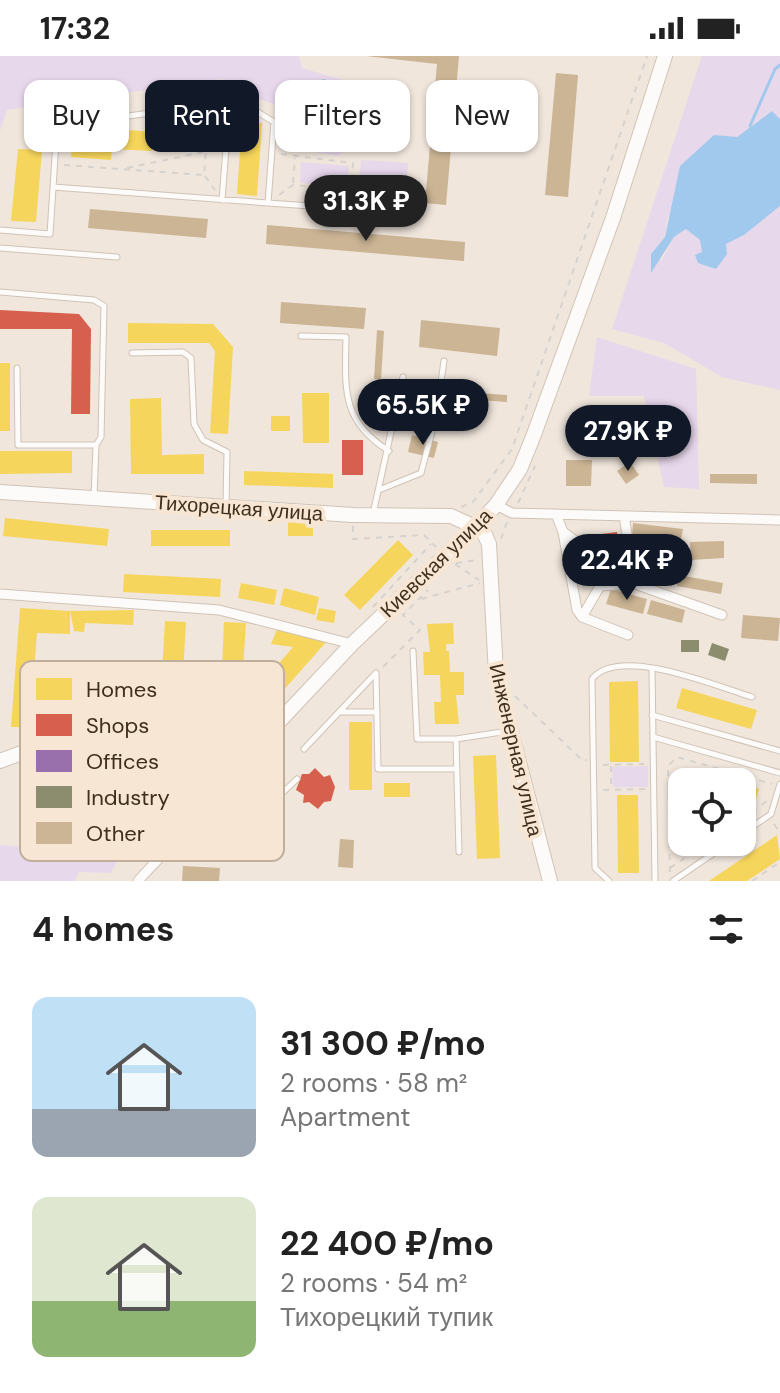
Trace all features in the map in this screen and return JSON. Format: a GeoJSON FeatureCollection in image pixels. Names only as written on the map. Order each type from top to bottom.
{"type":"FeatureCollection","features":[{"type":"Feature","properties":{"kind":"main road","name":"Киевская улица"},"geometry":{"type":"LineString","coordinates":[[284,716],[352,644],[496,505],[520,469],[613,218],[665,56]]}},
{"type":"Feature","properties":{"kind":"main road","name":"Тихорецкая улица"},"geometry":{"type":"LineString","coordinates":[[0,492],[373,515],[451,516],[475,527]]}},
{"type":"Feature","properties":{"kind":"main road","name":"Инженерная улица"},"geometry":{"type":"LineString","coordinates":[[475,527],[484,533],[489,544],[493,647],[509,731],[550,881]]}},
{"type":"Feature","properties":{"kind":"main road"},"geometry":{"type":"LineString","coordinates":[[0,761],[20,754]]}},
{"type":"Feature","properties":{"kind":"street"},"geometry":{"type":"LineString","coordinates":[[496,505],[512,513],[780,520]]}},
{"type":"Feature","properties":{"kind":"street"},"geometry":{"type":"LineString","coordinates":[[556,514],[563,532],[577,610],[582,617],[628,635]]}},
{"type":"Feature","properties":{"kind":"street"},"geometry":{"type":"LineString","coordinates":[[624,516],[635,584]]}},
{"type":"Feature","properties":{"kind":"street"},"geometry":{"type":"LineString","coordinates":[[563,532],[581,545],[587,570]]}},
{"type":"Feature","properties":{"kind":"street"},"geometry":{"type":"LineString","coordinates":[[582,617],[600,586],[635,584],[722,615]]}},
{"type":"Feature","properties":{"kind":"street"},"geometry":{"type":"LineString","coordinates":[[0,594],[219,610],[352,644]]}},
{"type":"Feature","properties":{"kind":"street"},"geometry":{"type":"LineString","coordinates":[[138,881],[156,861]]}},
{"type":"Feature","properties":{"kind":"lane"},"geometry":{"type":"LineString","coordinates":[[0,230],[50,234],[57,126],[200,106],[254,110],[274,122],[268,203]]}},
{"type":"Feature","properties":{"kind":"lane"},"geometry":{"type":"LineString","coordinates":[[222,200],[226,152]]}},
{"type":"Feature","properties":{"kind":"lane"},"geometry":{"type":"LineString","coordinates":[[53,187],[408,213]]}},
{"type":"Feature","properties":{"kind":"lane"},"geometry":{"type":"LineString","coordinates":[[0,248],[117,257]]}},
{"type":"Feature","properties":{"kind":"lane"},"geometry":{"type":"LineString","coordinates":[[0,292],[94,300],[104,306],[101,437],[96,445],[94,498]]}},
{"type":"Feature","properties":{"kind":"lane"},"geometry":{"type":"LineString","coordinates":[[301,336],[346,337],[348,408],[368,438],[389,451]]}},
{"type":"Feature","properties":{"kind":"lane"},"geometry":{"type":"LineString","coordinates":[[132,353],[183,352],[191,358],[194,424],[203,440],[227,452],[226,506]]}},
{"type":"Feature","properties":{"kind":"lane"},"geometry":{"type":"LineString","coordinates":[[379,490],[421,473],[437,410],[444,361]]}},
{"type":"Feature","properties":{"kind":"lane"},"geometry":{"type":"LineString","coordinates":[[17,368],[18,445],[96,445]]}},
{"type":"Feature","properties":{"kind":"lane"},"geometry":{"type":"LineString","coordinates":[[373,515],[403,377]]}},
{"type":"Feature","properties":{"kind":"lane"},"geometry":{"type":"LineString","coordinates":[[399,406],[437,410]]}},
{"type":"Feature","properties":{"kind":"lane"},"geometry":{"type":"LineString","coordinates":[[413,651],[417,739],[456,739],[509,731]]}},
{"type":"Feature","properties":{"kind":"lane"},"geometry":{"type":"LineString","coordinates":[[609,881],[595,868],[592,679],[612,665],[652,668],[752,697]]}},
{"type":"Feature","properties":{"kind":"lane"},"geometry":{"type":"LineString","coordinates":[[652,668],[655,881]]}},
{"type":"Feature","properties":{"kind":"lane"},"geometry":{"type":"LineString","coordinates":[[304,749],[376,673]]}},
{"type":"Feature","properties":{"kind":"lane"},"geometry":{"type":"LineString","coordinates":[[376,673],[378,769],[456,769]]}},
{"type":"Feature","properties":{"kind":"lane"},"geometry":{"type":"LineString","coordinates":[[339,712],[377,712]]}},
{"type":"Feature","properties":{"kind":"lane"},"geometry":{"type":"LineString","coordinates":[[652,715],[780,751]]}},
{"type":"Feature","properties":{"kind":"lane"},"geometry":{"type":"LineString","coordinates":[[653,737],[780,773]]}},
{"type":"Feature","properties":{"kind":"lane"},"geometry":{"type":"LineString","coordinates":[[456,739],[459,852]]}},
{"type":"Feature","properties":{"kind":"lane"},"geometry":{"type":"LineString","coordinates":[[284,791],[297,779]]}},
{"type":"Feature","properties":{"kind":"lane"},"geometry":{"type":"LineString","coordinates":[[756,824],[768,816],[780,785]]}},
{"type":"Feature","properties":{"kind":"lane"},"geometry":{"type":"LineString","coordinates":[[671,881],[709,856]]}},
{"type":"Feature","properties":{"kind":"path"},"geometry":{"type":"LineString","coordinates":[[470,505],[512,449],[647,56]]}},
{"type":"Feature","properties":{"kind":"path"},"geometry":{"type":"LineString","coordinates":[[121,169],[197,152]]}},
{"type":"Feature","properties":{"kind":"path"},"geometry":{"type":"LineString","coordinates":[[206,152],[204,175],[222,200]]}},
{"type":"Feature","properties":{"kind":"path"},"geometry":{"type":"LineString","coordinates":[[272,153],[353,163],[349,209]]}},
{"type":"Feature","properties":{"kind":"path"},"geometry":{"type":"LineString","coordinates":[[293,185],[295,155]]}},
{"type":"Feature","properties":{"kind":"path"},"geometry":{"type":"LineString","coordinates":[[55,164],[204,175]]}},
{"type":"Feature","properties":{"kind":"path"},"geometry":{"type":"LineString","coordinates":[[268,203],[293,185],[410,193]]}},
{"type":"Feature","properties":{"kind":"path"},"geometry":{"type":"LineString","coordinates":[[500,543],[538,460]]}},
{"type":"Feature","properties":{"kind":"path"},"geometry":{"type":"LineString","coordinates":[[367,614],[432,543]]}},
{"type":"Feature","properties":{"kind":"path"},"geometry":{"type":"LineString","coordinates":[[419,599],[483,583],[454,563],[462,554]]}},
{"type":"Feature","properties":{"kind":"path"},"geometry":{"type":"LineString","coordinates":[[376,673],[420,630],[403,615],[436,581]]}},
{"type":"Feature","properties":{"kind":"path"},"geometry":{"type":"LineString","coordinates":[[509,689],[582,760],[611,765],[653,764]]}},
{"type":"Feature","properties":{"kind":"path"},"geometry":{"type":"LineString","coordinates":[[668,768],[677,757],[717,768]]}},
{"type":"Feature","properties":{"kind":"path"},"geometry":{"type":"LineString","coordinates":[[611,765],[611,790]]}},
{"type":"Feature","properties":{"kind":"path"},"geometry":{"type":"LineString","coordinates":[[756,778],[780,785]]}},
{"type":"Feature","properties":{"kind":"path"},"geometry":{"type":"LineString","coordinates":[[594,790],[653,789]]}},
{"type":"Feature","properties":{"kind":"path"},"geometry":{"type":"LineString","coordinates":[[756,809],[767,802]]}},
{"type":"Feature","properties":{"kind":"path"},"geometry":{"type":"LineString","coordinates":[[768,816],[780,833]]}},
{"type":"Feature","properties":{"kind":"path"},"geometry":{"type":"LineString","coordinates":[[669,856],[671,881]]}},
{"type":"Feature","properties":{"kind":"path"},"geometry":{"type":"LineString","coordinates":[[669,868],[687,856]]}},
{"type":"Feature","properties":{"kind":"path"},"geometry":{"type":"LineString","coordinates":[[752,881],[780,862]]}},
{"type":"Feature","properties":{"kind":"shaded area"},"geometry":{"type":"Polygon","coordinates":[[[0,56],[299,56],[302,68],[343,80],[275,80],[275,105],[259,99],[259,80],[145,80],[145,90],[129,92],[129,80],[24,80],[24,108],[7,110],[0,131],[0,56]]]}},
{"type":"Feature","properties":{"kind":"shaded area"},"geometry":{"type":"Polygon","coordinates":[[[702,56],[780,56],[780,119],[772,111],[737,137],[667,219],[665,237],[651,254],[661,261],[674,237],[686,229],[700,240],[702,252],[720,261],[727,254],[726,244],[744,235],[780,206],[780,390],[722,377],[664,343],[612,329],[702,56]]]}},
{"type":"Feature","properties":{"kind":"shaded area"},"geometry":{"type":"Polygon","coordinates":[[[315,152],[342,152],[338,156],[315,152]]]}},
{"type":"Feature","properties":{"kind":"shaded area"},"geometry":{"type":"Polygon","coordinates":[[[361,160],[408,163],[406,192],[359,188],[361,160]]]}},
{"type":"Feature","properties":{"kind":"shaded area"},"geometry":{"type":"Polygon","coordinates":[[[301,162],[349,166],[347,186],[300,183],[301,162]]]}},
{"type":"Feature","properties":{"kind":"shaded area"},"geometry":{"type":"Polygon","coordinates":[[[597,337],[696,369],[699,489],[664,487],[644,396],[589,396],[597,337]]]}},
{"type":"Feature","properties":{"kind":"shaded area"},"geometry":{"type":"Polygon","coordinates":[[[648,766],[648,787],[613,787],[612,767],[648,766]]]}},
{"type":"Feature","properties":{"kind":"shaded area"},"geometry":{"type":"Polygon","coordinates":[[[0,845],[20,847],[20,861],[118,861],[110,873],[79,872],[75,881],[0,881],[0,845]]]}},
{"type":"Feature","properties":{"kind":"water"},"geometry":{"type":"Polygon","coordinates":[[[772,111],[780,119],[780,206],[744,235],[726,244],[727,254],[716,269],[698,263],[695,255],[702,252],[700,240],[686,229],[674,237],[651,273],[651,254],[665,237],[680,166],[714,135],[737,137],[772,111]]]}},
{"type":"Feature","properties":{"kind":"building: Homes"},"geometry":{"type":"Polygon","coordinates":[[[259,123],[262,123],[257,196],[237,194],[240,152],[259,152],[259,123]]]}},
{"type":"Feature","properties":{"kind":"building: Homes"},"geometry":{"type":"Polygon","coordinates":[[[129,130],[145,131],[145,151],[129,150],[129,130]]]}},
{"type":"Feature","properties":{"kind":"building: Homes"},"geometry":{"type":"Polygon","coordinates":[[[18,149],[42,152],[36,222],[11,221],[18,149]]]}},
{"type":"Feature","properties":{"kind":"building: Homes"},"geometry":{"type":"Polygon","coordinates":[[[72,152],[112,152],[111,160],[71,157],[72,152]]]}},
{"type":"Feature","properties":{"kind":"building: Homes"},"geometry":{"type":"Polygon","coordinates":[[[128,323],[213,324],[233,347],[228,434],[210,433],[215,351],[209,343],[128,343],[128,323]]]}},
{"type":"Feature","properties":{"kind":"building: Homes"},"geometry":{"type":"Polygon","coordinates":[[[0,363],[10,363],[10,431],[0,431],[0,363]]]}},
{"type":"Feature","properties":{"kind":"building: Homes"},"geometry":{"type":"Polygon","coordinates":[[[302,393],[329,393],[329,443],[303,443],[302,393]]]}},
{"type":"Feature","properties":{"kind":"building: Homes"},"geometry":{"type":"Polygon","coordinates":[[[161,398],[162,455],[204,454],[204,474],[131,474],[130,399],[161,398]]]}},
{"type":"Feature","properties":{"kind":"building: Homes"},"geometry":{"type":"Polygon","coordinates":[[[271,416],[290,416],[290,431],[271,431],[271,416]]]}},
{"type":"Feature","properties":{"kind":"building: Homes"},"geometry":{"type":"Polygon","coordinates":[[[0,451],[72,451],[72,473],[0,474],[0,451]]]}},
{"type":"Feature","properties":{"kind":"building: Homes"},"geometry":{"type":"Polygon","coordinates":[[[244,471],[333,474],[333,488],[244,485],[244,471]]]}},
{"type":"Feature","properties":{"kind":"building: Homes"},"geometry":{"type":"Polygon","coordinates":[[[5,518],[109,529],[107,546],[3,536],[5,518]]]}},
{"type":"Feature","properties":{"kind":"building: Homes"},"geometry":{"type":"Polygon","coordinates":[[[288,522],[313,522],[313,536],[288,536],[288,522]]]}},
{"type":"Feature","properties":{"kind":"building: Homes"},"geometry":{"type":"Polygon","coordinates":[[[151,530],[230,530],[230,546],[151,546],[151,530]]]}},
{"type":"Feature","properties":{"kind":"building: Homes"},"geometry":{"type":"Polygon","coordinates":[[[398,540],[413,555],[360,610],[344,595],[398,540]]]}},
{"type":"Feature","properties":{"kind":"building: Homes"},"geometry":{"type":"Polygon","coordinates":[[[124,574],[221,579],[220,597],[123,592],[124,574]]]}},
{"type":"Feature","properties":{"kind":"building: Homes"},"geometry":{"type":"Polygon","coordinates":[[[241,583],[277,590],[274,605],[238,598],[241,583]]]}},
{"type":"Feature","properties":{"kind":"building: Homes"},"geometry":{"type":"Polygon","coordinates":[[[284,588],[319,597],[315,615],[280,605],[284,588]]]}},
{"type":"Feature","properties":{"kind":"building: Homes"},"geometry":{"type":"Polygon","coordinates":[[[20,608],[70,611],[70,634],[37,633],[35,661],[20,661],[20,727],[11,727],[20,608]]]}},
{"type":"Feature","properties":{"kind":"building: Homes"},"geometry":{"type":"Polygon","coordinates":[[[319,608],[336,611],[334,623],[316,620],[319,608]]]}},
{"type":"Feature","properties":{"kind":"building: Homes"},"geometry":{"type":"Polygon","coordinates":[[[134,610],[133,625],[85,623],[84,632],[74,631],[70,611],[134,610]]]}},
{"type":"Feature","properties":{"kind":"building: Homes"},"geometry":{"type":"Polygon","coordinates":[[[165,621],[186,622],[184,661],[163,661],[165,621]]]}},
{"type":"Feature","properties":{"kind":"building: Homes"},"geometry":{"type":"Polygon","coordinates":[[[224,622],[246,623],[244,661],[222,661],[224,622]]]}},
{"type":"Feature","properties":{"kind":"building: Homes"},"geometry":{"type":"Polygon","coordinates":[[[453,623],[454,644],[446,644],[446,651],[449,651],[450,672],[464,672],[464,695],[456,695],[459,724],[435,724],[434,702],[441,702],[440,675],[424,675],[423,652],[430,652],[427,624],[453,623]]]}},
{"type":"Feature","properties":{"kind":"building: Homes"},"geometry":{"type":"Polygon","coordinates":[[[277,629],[327,641],[284,690],[284,661],[281,661],[293,647],[271,644],[277,629]]]}},
{"type":"Feature","properties":{"kind":"building: Homes"},"geometry":{"type":"Polygon","coordinates":[[[638,681],[639,762],[610,762],[609,682],[638,681]]]}},
{"type":"Feature","properties":{"kind":"building: Homes"},"geometry":{"type":"Polygon","coordinates":[[[682,688],[757,710],[751,729],[676,708],[682,688]]]}},
{"type":"Feature","properties":{"kind":"building: Homes"},"geometry":{"type":"Polygon","coordinates":[[[349,722],[372,722],[372,790],[349,790],[349,722]]]}},
{"type":"Feature","properties":{"kind":"building: Homes"},"geometry":{"type":"Polygon","coordinates":[[[496,755],[500,858],[477,859],[473,756],[496,755]]]}},
{"type":"Feature","properties":{"kind":"building: Homes"},"geometry":{"type":"Polygon","coordinates":[[[384,783],[410,783],[410,797],[384,797],[384,783]]]}},
{"type":"Feature","properties":{"kind":"building: Homes"},"geometry":{"type":"Polygon","coordinates":[[[617,795],[638,795],[639,873],[618,873],[617,795]]]}},
{"type":"Feature","properties":{"kind":"building: Homes"},"geometry":{"type":"Polygon","coordinates":[[[777,835],[780,859],[747,881],[709,881],[746,856],[756,856],[756,849],[777,835]]]}},
{"type":"Feature","properties":{"kind":"building: Shops"},"geometry":{"type":"Polygon","coordinates":[[[0,310],[79,314],[91,329],[90,414],[71,414],[72,329],[0,329],[0,310]]]}},
{"type":"Feature","properties":{"kind":"building: Shops"},"geometry":{"type":"Polygon","coordinates":[[[342,440],[363,440],[363,475],[342,475],[342,440]]]}},
{"type":"Feature","properties":{"kind":"building: Shops"},"geometry":{"type":"Polygon","coordinates":[[[617,532],[622,577],[598,580],[593,535],[617,532]]]}},
{"type":"Feature","properties":{"kind":"building: Shops"},"geometry":{"type":"Polygon","coordinates":[[[315,768],[324,777],[330,775],[335,787],[331,801],[324,802],[318,809],[309,802],[303,803],[304,795],[296,790],[302,774],[309,774],[315,768]]]}},
{"type":"Feature","properties":{"kind":"building: Industry"},"geometry":{"type":"Polygon","coordinates":[[[681,640],[699,640],[699,652],[681,652],[681,640]]]}},
{"type":"Feature","properties":{"kind":"building: Industry"},"geometry":{"type":"Polygon","coordinates":[[[712,643],[729,649],[725,661],[708,655],[712,643]]]}},
{"type":"Feature","properties":{"kind":"building: Other"},"geometry":{"type":"Polygon","coordinates":[[[366,56],[459,56],[457,80],[436,80],[437,64],[366,56]]]}},
{"type":"Feature","properties":{"kind":"building: Other"},"geometry":{"type":"Polygon","coordinates":[[[556,73],[578,75],[568,197],[545,195],[556,73]]]}},
{"type":"Feature","properties":{"kind":"building: Other"},"geometry":{"type":"Polygon","coordinates":[[[429,152],[451,152],[446,205],[425,203],[429,152]]]}},
{"type":"Feature","properties":{"kind":"building: Other"},"geometry":{"type":"Polygon","coordinates":[[[90,209],[208,219],[206,238],[88,228],[90,209]]]}},
{"type":"Feature","properties":{"kind":"building: Other"},"geometry":{"type":"Polygon","coordinates":[[[267,225],[465,242],[464,261],[266,244],[267,225]]]}},
{"type":"Feature","properties":{"kind":"building: Other"},"geometry":{"type":"Polygon","coordinates":[[[281,302],[366,308],[364,329],[280,323],[281,302]]]}},
{"type":"Feature","properties":{"kind":"building: Other"},"geometry":{"type":"Polygon","coordinates":[[[421,320],[500,328],[497,356],[419,347],[421,320]]]}},
{"type":"Feature","properties":{"kind":"building: Other"},"geometry":{"type":"Polygon","coordinates":[[[377,330],[384,331],[381,380],[374,379],[377,330]]]}},
{"type":"Feature","properties":{"kind":"building: Other"},"geometry":{"type":"Polygon","coordinates":[[[409,384],[433,385],[433,395],[408,393],[409,384]]]}},
{"type":"Feature","properties":{"kind":"building: Other"},"geometry":{"type":"Polygon","coordinates":[[[465,392],[507,395],[507,402],[465,399],[465,392]]]}},
{"type":"Feature","properties":{"kind":"building: Other"},"geometry":{"type":"Polygon","coordinates":[[[404,411],[423,414],[420,429],[402,426],[404,411]]]}},
{"type":"Feature","properties":{"kind":"building: Other"},"geometry":{"type":"Polygon","coordinates":[[[412,435],[438,442],[434,458],[408,452],[412,435]]]}},
{"type":"Feature","properties":{"kind":"building: Other"},"geometry":{"type":"Polygon","coordinates":[[[566,460],[592,460],[591,486],[566,486],[566,460]]]}},
{"type":"Feature","properties":{"kind":"building: Other"},"geometry":{"type":"Polygon","coordinates":[[[630,462],[639,475],[626,484],[617,471],[630,462]]]}},
{"type":"Feature","properties":{"kind":"building: Other"},"geometry":{"type":"Polygon","coordinates":[[[710,474],[757,474],[757,484],[710,483],[710,474]]]}},
{"type":"Feature","properties":{"kind":"building: Other"},"geometry":{"type":"Polygon","coordinates":[[[633,523],[683,529],[673,582],[649,577],[657,539],[632,536],[633,523]]]}},
{"type":"Feature","properties":{"kind":"building: Other"},"geometry":{"type":"Polygon","coordinates":[[[724,541],[724,558],[691,560],[690,542],[724,541]]]}},
{"type":"Feature","properties":{"kind":"building: Other"},"geometry":{"type":"Polygon","coordinates":[[[679,575],[723,583],[721,594],[677,586],[679,575]]]}},
{"type":"Feature","properties":{"kind":"building: Other"},"geometry":{"type":"Polygon","coordinates":[[[611,589],[647,599],[643,614],[606,604],[611,589]]]}},
{"type":"Feature","properties":{"kind":"building: Other"},"geometry":{"type":"Polygon","coordinates":[[[651,600],[685,610],[682,623],[647,614],[651,600]]]}},
{"type":"Feature","properties":{"kind":"building: Other"},"geometry":{"type":"Polygon","coordinates":[[[743,615],[780,618],[778,641],[741,638],[743,615]]]}},
{"type":"Feature","properties":{"kind":"building: Other"},"geometry":{"type":"Polygon","coordinates":[[[340,839],[354,840],[353,868],[338,867],[340,839]]]}},
{"type":"Feature","properties":{"kind":"building: Other"},"geometry":{"type":"Polygon","coordinates":[[[183,866],[220,868],[219,881],[182,881],[183,866]]]}},
{"type":"Feature","properties":{"kind":"waterway"},"geometry":{"type":"LineString","coordinates":[[750,126],[775,69],[780,65]]}}]}
